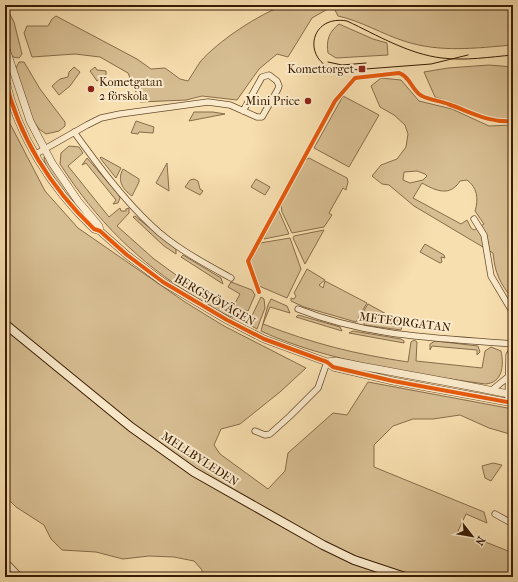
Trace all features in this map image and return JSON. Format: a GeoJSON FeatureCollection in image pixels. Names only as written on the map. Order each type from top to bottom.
{"type":"FeatureCollection","features":[{"type":"Feature","properties":{"kind":"main road","name":"MELLBYLEDEN"},"geometry":{"type":"LineString","coordinates":[[5,324],[131,427],[194,472],[323,545],[354,560],[405,577]]}},
{"type":"Feature","properties":{"kind":"street","name":"BERGSJÖVÄGEN"},"geometry":{"type":"LineString","coordinates":[[5,46],[24,108],[44,148],[60,176],[99,226],[100,231]]}},
{"type":"Feature","properties":{"kind":"street"},"geometry":{"type":"LineString","coordinates":[[36,154],[44,148],[101,118],[208,102],[230,105],[257,117],[262,117],[278,89],[279,86],[277,81],[269,76],[262,77],[243,110]]}},
{"type":"Feature","properties":{"kind":"street","name":"BERGSJÖVÄGEN"},"geometry":{"type":"LineString","coordinates":[[5,78],[20,123],[36,154],[60,192],[94,229],[100,231],[163,282],[227,320],[277,344],[327,362],[333,367],[393,381],[510,403]]}},
{"type":"Feature","properties":{"kind":"street"},"geometry":{"type":"LineString","coordinates":[[74,132],[123,196],[153,227],[178,247],[231,278]]}},
{"type":"Feature","properties":{"kind":"street"},"geometry":{"type":"LineString","coordinates":[[474,219],[484,235],[491,276],[513,313]]}},
{"type":"Feature","properties":{"kind":"street","name":"METEORGATAN"},"geometry":{"type":"LineString","coordinates":[[298,309],[338,323],[382,333],[513,344]]}},
{"type":"Feature","properties":{"kind":"street"},"geometry":{"type":"LineString","coordinates":[[510,403],[512,392],[508,377],[509,355],[513,348]]}},
{"type":"Feature","properties":{"kind":"street","name":"BERGSJÖVÄGEN"},"geometry":{"type":"LineString","coordinates":[[327,362],[335,361],[392,373],[512,392]]}},
{"type":"Feature","properties":{"kind":"street"},"geometry":{"type":"LineString","coordinates":[[255,431],[265,435],[270,434],[290,416],[318,388],[327,362]]}},
{"type":"Feature","properties":{"kind":"street"},"geometry":{"type":"LineString","coordinates":[[492,390],[508,377]]}},
{"type":"Feature","properties":{"kind":"street"},"geometry":{"type":"LineString","coordinates":[[496,514],[513,524]]}},
{"type":"Feature","properties":{"kind":"street"},"geometry":{"type":"LineString","coordinates":[[5,561],[20,577]]}},
{"type":"Feature","properties":{"kind":"shaded area"},"geometry":{"type":"Polygon","coordinates":[[[5,5],[14,22],[22,54],[19,58],[13,57],[5,42],[5,5]]]}},
{"type":"Feature","properties":{"kind":"shaded area"},"geometry":{"type":"Polygon","coordinates":[[[285,5],[513,5],[513,45],[458,49],[418,45],[338,16],[333,6],[312,18],[288,57],[277,54],[259,69],[237,100],[202,96],[186,100],[140,102],[128,73],[100,57],[75,54],[32,57],[24,33],[27,26],[48,26],[52,19],[56,16],[137,59],[151,69],[165,68],[180,79],[188,81],[200,62],[228,37],[251,21],[285,5]]]}},
{"type":"Feature","properties":{"kind":"shaded area"},"geometry":{"type":"Polygon","coordinates":[[[339,24],[373,39],[387,43],[388,55],[336,58],[328,53],[327,44],[329,37],[339,24]]]}},
{"type":"Feature","properties":{"kind":"shaded area"},"geometry":{"type":"Polygon","coordinates":[[[19,62],[24,62],[40,89],[65,122],[65,126],[59,131],[46,134],[39,129],[33,120],[17,73],[16,68],[19,62]]]}},
{"type":"Feature","properties":{"kind":"shaded area"},"geometry":{"type":"Polygon","coordinates":[[[489,65],[513,67],[513,120],[483,117],[435,97],[424,72],[448,68],[489,65]]]}},
{"type":"Feature","properties":{"kind":"shaded area"},"geometry":{"type":"Polygon","coordinates":[[[74,67],[80,72],[70,86],[59,95],[52,86],[60,79],[68,77],[69,72],[74,67]]]}},
{"type":"Feature","properties":{"kind":"shaded area"},"geometry":{"type":"Polygon","coordinates":[[[95,67],[97,70],[106,71],[106,75],[97,81],[90,71],[95,67]]]}},
{"type":"Feature","properties":{"kind":"shaded area"},"geometry":{"type":"Polygon","coordinates":[[[381,78],[401,80],[419,101],[452,109],[489,126],[513,125],[513,300],[499,278],[495,267],[493,253],[414,206],[389,185],[382,184],[372,176],[381,165],[397,159],[406,147],[408,134],[405,125],[394,115],[380,107],[371,86],[381,78]],[[417,171],[404,172],[403,180],[410,183],[423,180],[427,176],[417,171]],[[467,180],[460,181],[456,186],[447,191],[438,190],[422,183],[413,198],[461,224],[467,220],[471,228],[474,230],[484,224],[475,211],[477,198],[475,190],[467,180]]]}},
{"type":"Feature","properties":{"kind":"shaded area"},"geometry":{"type":"Polygon","coordinates":[[[343,96],[379,115],[349,167],[314,148],[343,96]]]}},
{"type":"Feature","properties":{"kind":"shaded area"},"geometry":{"type":"Polygon","coordinates":[[[194,112],[213,112],[225,114],[189,121],[194,112]]]}},
{"type":"Feature","properties":{"kind":"shaded area"},"geometry":{"type":"Polygon","coordinates":[[[5,114],[45,191],[78,228],[185,302],[224,326],[306,368],[280,392],[240,424],[221,429],[214,445],[220,454],[268,489],[285,471],[288,453],[333,413],[347,415],[368,382],[513,409],[513,435],[489,428],[460,415],[433,419],[413,419],[393,426],[374,445],[374,467],[484,512],[487,523],[466,514],[458,531],[513,553],[513,577],[202,577],[202,570],[194,561],[174,557],[149,556],[123,559],[96,552],[62,550],[51,539],[44,525],[16,507],[5,496],[5,114]]]}},
{"type":"Feature","properties":{"kind":"shaded area"},"geometry":{"type":"Polygon","coordinates":[[[136,121],[154,127],[153,133],[131,133],[136,121]]]}},
{"type":"Feature","properties":{"kind":"shaded area"},"geometry":{"type":"Polygon","coordinates":[[[69,146],[79,147],[83,153],[68,166],[109,217],[120,208],[121,211],[126,211],[126,209],[129,208],[129,213],[117,226],[154,259],[194,288],[232,309],[240,294],[228,287],[231,282],[252,290],[255,295],[248,311],[241,309],[239,315],[235,318],[219,311],[174,284],[137,254],[88,203],[60,164],[61,153],[69,146]]]}},
{"type":"Feature","properties":{"kind":"shaded area"},"geometry":{"type":"Polygon","coordinates":[[[44,157],[97,227],[57,184],[50,174],[44,157]]]}},
{"type":"Feature","properties":{"kind":"shaded area"},"geometry":{"type":"Polygon","coordinates":[[[101,157],[121,168],[116,178],[100,158],[101,157]]]}},
{"type":"Feature","properties":{"kind":"shaded area"},"geometry":{"type":"Polygon","coordinates":[[[87,158],[119,195],[120,198],[118,203],[113,204],[116,200],[86,163],[82,165],[87,158]]]}},
{"type":"Feature","properties":{"kind":"shaded area"},"geometry":{"type":"Polygon","coordinates":[[[309,158],[347,178],[348,182],[346,190],[343,188],[329,213],[332,215],[324,227],[292,233],[282,212],[281,205],[304,161],[309,158]]]}},
{"type":"Feature","properties":{"kind":"shaded area"},"geometry":{"type":"Polygon","coordinates":[[[167,163],[169,191],[156,183],[167,163]]]}},
{"type":"Feature","properties":{"kind":"shaded area"},"geometry":{"type":"Polygon","coordinates":[[[123,169],[139,179],[132,196],[123,187],[121,181],[120,177],[123,169]]]}},
{"type":"Feature","properties":{"kind":"shaded area"},"geometry":{"type":"Polygon","coordinates":[[[194,179],[198,181],[200,189],[203,191],[200,195],[185,187],[190,180],[194,179]]]}},
{"type":"Feature","properties":{"kind":"shaded area"},"geometry":{"type":"Polygon","coordinates":[[[256,179],[270,187],[265,195],[251,187],[256,179]]]}},
{"type":"Feature","properties":{"kind":"shaded area"},"geometry":{"type":"Polygon","coordinates":[[[278,209],[289,234],[264,239],[263,236],[278,209]]]}},
{"type":"Feature","properties":{"kind":"shaded area"},"geometry":{"type":"Polygon","coordinates":[[[135,216],[176,249],[176,254],[164,246],[133,217],[135,216]]]}},
{"type":"Feature","properties":{"kind":"shaded area"},"geometry":{"type":"Polygon","coordinates":[[[324,230],[305,264],[293,238],[294,236],[324,230]]]}},
{"type":"Feature","properties":{"kind":"shaded area"},"geometry":{"type":"Polygon","coordinates":[[[290,238],[301,269],[287,298],[259,286],[250,263],[260,243],[290,238]]]}},
{"type":"Feature","properties":{"kind":"shaded area"},"geometry":{"type":"Polygon","coordinates":[[[425,244],[444,255],[445,258],[441,257],[442,262],[440,263],[420,252],[425,244]]]}},
{"type":"Feature","properties":{"kind":"shaded area"},"geometry":{"type":"Polygon","coordinates":[[[183,255],[221,278],[223,284],[181,257],[183,255]]]}},
{"type":"Feature","properties":{"kind":"shaded area"},"geometry":{"type":"Polygon","coordinates":[[[307,269],[325,280],[319,285],[323,288],[325,281],[367,303],[356,322],[304,307],[291,301],[291,298],[294,299],[296,296],[294,293],[307,269]]]}},
{"type":"Feature","properties":{"kind":"shaded area"},"geometry":{"type":"Polygon","coordinates":[[[261,297],[264,299],[265,308],[257,329],[248,324],[261,297]]]}},
{"type":"Feature","properties":{"kind":"shaded area"},"geometry":{"type":"Polygon","coordinates":[[[271,299],[287,306],[290,313],[270,307],[263,324],[317,343],[370,356],[408,362],[411,342],[414,340],[417,342],[416,361],[482,368],[485,351],[491,347],[501,351],[501,372],[496,380],[485,384],[400,371],[313,351],[261,331],[268,305],[271,299]]]}},
{"type":"Feature","properties":{"kind":"shaded area"},"geometry":{"type":"Polygon","coordinates":[[[368,304],[403,323],[401,330],[364,325],[364,322],[357,322],[368,304]]]}},
{"type":"Feature","properties":{"kind":"shaded area"},"geometry":{"type":"Polygon","coordinates":[[[298,315],[340,327],[342,331],[296,317],[298,315]]]}},
{"type":"Feature","properties":{"kind":"shaded area"},"geometry":{"type":"Polygon","coordinates":[[[353,331],[401,339],[404,343],[349,333],[353,331]]]}},
{"type":"Feature","properties":{"kind":"shaded area"},"geometry":{"type":"Polygon","coordinates":[[[435,341],[478,346],[480,352],[477,355],[477,350],[432,346],[430,350],[430,344],[435,341]]]}},
{"type":"Feature","properties":{"kind":"shaded area"},"geometry":{"type":"Polygon","coordinates":[[[493,463],[502,465],[491,481],[485,478],[482,466],[493,463]]]}},
{"type":"Feature","properties":{"kind":"tram line"},"geometry":{"type":"LineString","coordinates":[[468,55],[454,58],[450,60],[431,64],[339,71],[327,66],[319,59],[315,50],[314,40],[317,32],[324,25],[334,21],[347,21],[393,43],[429,56],[451,59],[460,59],[513,55]]}},
{"type":"Feature","properties":{"kind":"tram line"},"geometry":{"type":"LineString","coordinates":[[328,62],[342,65],[366,63]]}},
{"type":"Feature","properties":{"kind":"cycle path"},"geometry":{"type":"LineString","coordinates":[[259,292],[248,261],[335,101],[355,78],[399,73],[406,77],[416,91],[422,96],[488,119],[513,121]]}},
{"type":"Feature","properties":{"kind":"cycle path"},"geometry":{"type":"LineString","coordinates":[[5,78],[18,120],[38,160],[50,178],[78,213],[94,229],[100,231],[127,255],[163,282],[227,320],[264,339],[327,362],[333,367],[393,381],[513,403]]}},
{"type":"Feature","properties":{"kind":"place","name":"Komettorget"},"geometry":{"type":"Point","coordinates":[362,69]}},
{"type":"Feature","properties":{"kind":"place","name":"Kometgatan 2 förskola"},"geometry":{"type":"Point","coordinates":[91,89]}},
{"type":"Feature","properties":{"kind":"place","name":"Mini Price"},"geometry":{"type":"Point","coordinates":[308,101]}}]}
